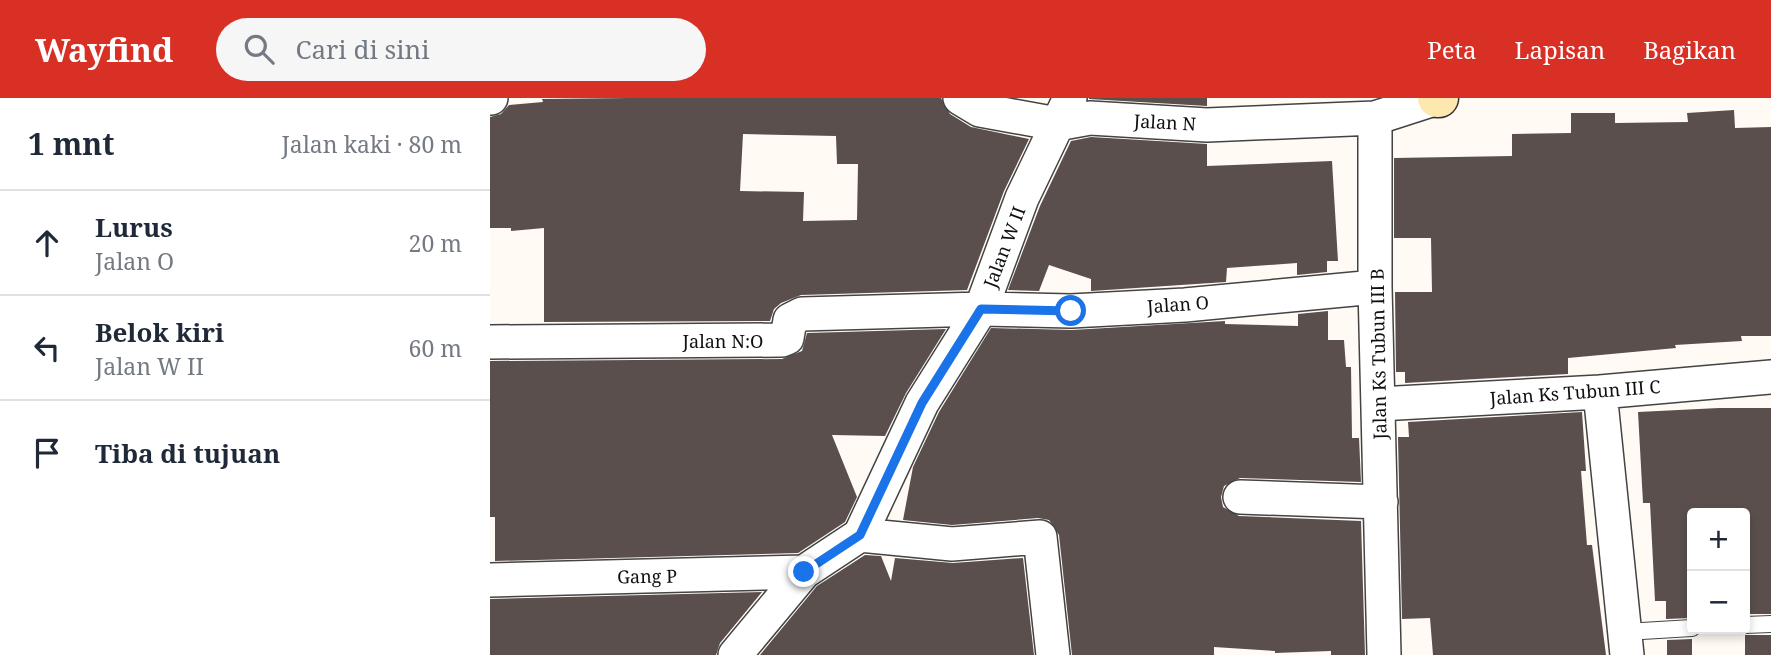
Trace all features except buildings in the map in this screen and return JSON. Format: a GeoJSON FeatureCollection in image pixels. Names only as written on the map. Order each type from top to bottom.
{"type":"FeatureCollection","features":[{"type":"Feature","properties":{"kind":"street","name":"Jalan N"},"geometry":{"type":"LineString","coordinates":[[960,98],[980,110],[1063,111],[1090,118],[1206,125],[1375,118]]}},
{"type":"Feature","properties":{"kind":"street"},"geometry":{"type":"LineString","coordinates":[[1375,118],[1438,98]]}},
{"type":"Feature","properties":{"kind":"street","name":"Jalan W II"},"geometry":{"type":"LineString","coordinates":[[860,535],[922,403],[981,309],[1022,198],[1063,111]]}},
{"type":"Feature","properties":{"kind":"street","name":"Jalan Ks Tubun III B"},"geometry":{"type":"LineString","coordinates":[[1375,118],[1375,287],[1384,655]]}},
{"type":"Feature","properties":{"kind":"street","name":"Jalan O"},"geometry":{"type":"LineString","coordinates":[[981,309],[1071,311],[1185,305],[1375,287]]}},
{"type":"Feature","properties":{"kind":"street","name":"Jalan N:O"},"geometry":{"type":"LineString","coordinates":[[490,342],[782,340],[787,338],[790,320],[802,314],[981,309]]}},
{"type":"Feature","properties":{"kind":"street","name":"Jalan Ks Tubun III C"},"geometry":{"type":"LineString","coordinates":[[1379,404],[1600,392],[1771,377]]}},
{"type":"Feature","properties":{"kind":"street"},"geometry":{"type":"LineString","coordinates":[[1600,392],[1626,643]]}},
{"type":"Feature","properties":{"kind":"street"},"geometry":{"type":"LineString","coordinates":[[1240,497],[1381,502]]}},
{"type":"Feature","properties":{"kind":"street"},"geometry":{"type":"LineString","coordinates":[[735,655],[804,572],[860,535],[952,544],[983,544],[1040,537],[1054,655]]}},
{"type":"Feature","properties":{"kind":"street","name":"Gang P"},"geometry":{"type":"LineString","coordinates":[[490,580],[804,572]]}},
{"type":"Feature","properties":{"kind":"lane"},"geometry":{"type":"LineString","coordinates":[[1750,625],[1771,624]]}},
{"type":"Feature","properties":{"kind":"lane"},"geometry":{"type":"LineString","coordinates":[[1626,643],[1687,629]]}},
{"type":"Feature","properties":{"kind":"route"},"geometry":{"type":"LineString","coordinates":[[804,572],[860,535],[922,403],[981,309],[1071,311]]}}]}
